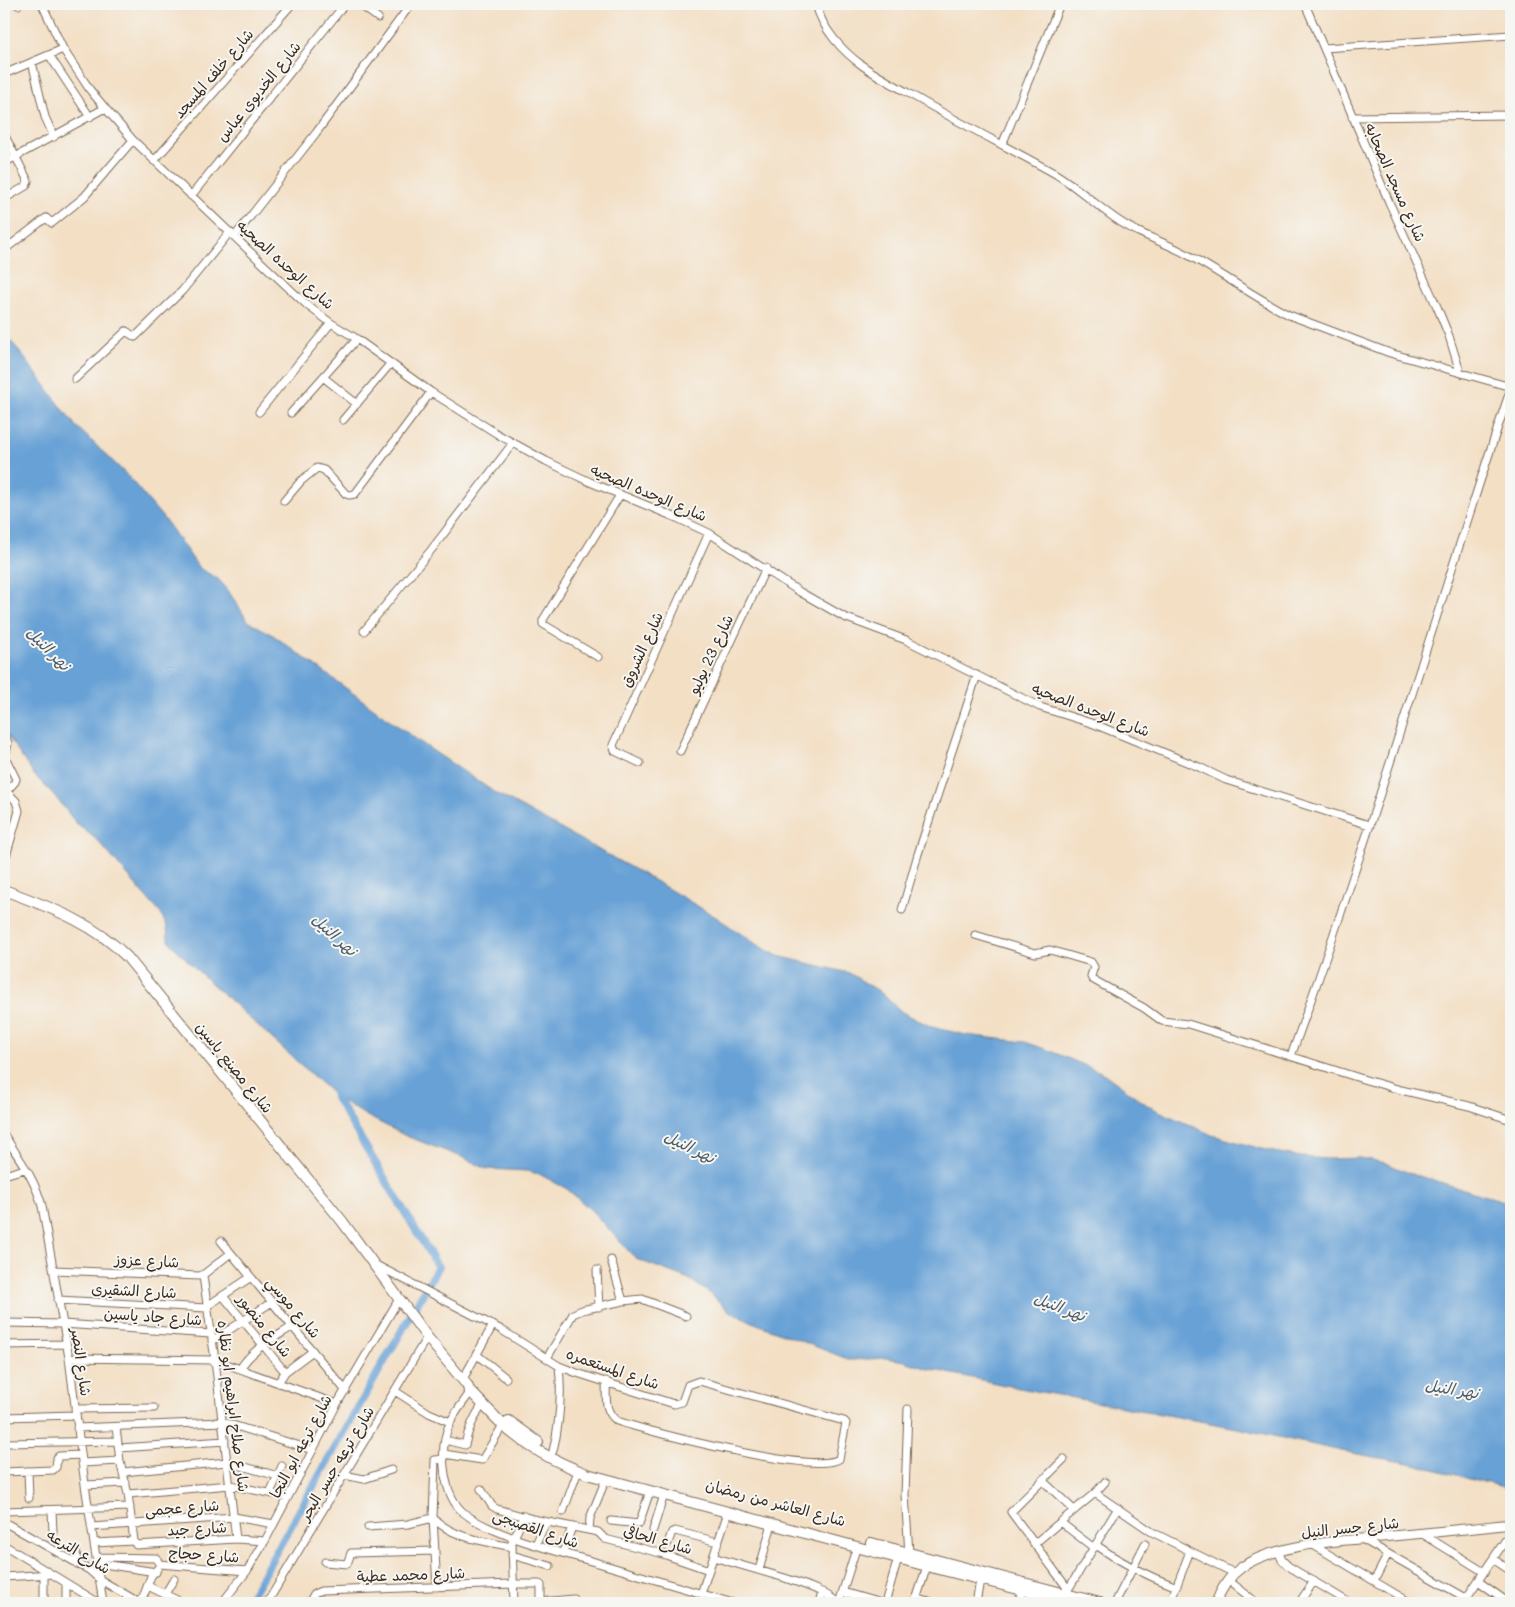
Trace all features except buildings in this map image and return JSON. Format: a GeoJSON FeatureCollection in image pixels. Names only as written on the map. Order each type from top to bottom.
{"type":"FeatureCollection","features":[{"type":"Feature","properties":{"kind":"main road","name":"شارع مصنع ياسين"},"geometry":{"type":"LineString","coordinates":[[4,890],[77,920],[98,932],[127,957],[376,1265],[420,1328]]}},
{"type":"Feature","properties":{"kind":"main road","name":"شارع العاشر من رمضان"},"geometry":{"type":"LineString","coordinates":[[420,1328],[503,1425],[553,1459],[578,1471],[927,1566],[1074,1603]]}},
{"type":"Feature","properties":{"kind":"main road","name":"شارع العاشر من رمضان"},"geometry":{"type":"LineString","coordinates":[[467,1385],[474,1387],[511,1423],[553,1451],[587,1468],[909,1553],[1066,1592],[1100,1603]]}},
{"type":"Feature","properties":{"kind":"street","name":"شارع الوحده الصحيه"},"geometry":{"type":"LineString","coordinates":[[42,4],[63,49],[90,90],[133,140],[308,306],[431,392],[513,443],[568,472],[710,533],[800,592],[844,617],[906,640],[1040,707],[1094,724],[1226,780],[1369,825]]}},
{"type":"Feature","properties":{"kind":"street","name":"شارع خلف المسجد"},"geometry":{"type":"LineString","coordinates":[[154,161],[292,4]]}},
{"type":"Feature","properties":{"kind":"street","name":"شارع الخديوى عباس"},"geometry":{"type":"LineString","coordinates":[[191,196],[345,4]]}},
{"type":"Feature","properties":{"kind":"street"},"geometry":{"type":"LineString","coordinates":[[359,4],[378,18]]}},
{"type":"Feature","properties":{"kind":"street"},"geometry":{"type":"LineString","coordinates":[[75,379],[126,331],[135,337],[182,291],[232,234],[316,132],[410,4]]}},
{"type":"Feature","properties":{"kind":"street"},"geometry":{"type":"LineString","coordinates":[[816,4],[825,26],[844,50],[864,66],[950,118],[1062,178],[1112,217],[1128,227],[1186,253],[1289,315],[1390,352],[1511,387],[1369,825],[1291,1056]]}},
{"type":"Feature","properties":{"kind":"street"},"geometry":{"type":"LineString","coordinates":[[1002,145],[1060,4]]}},
{"type":"Feature","properties":{"kind":"street","name":"شارع مسجد الصحابه"},"geometry":{"type":"LineString","coordinates":[[1305,4],[1352,117],[1438,309],[1460,372]]}},
{"type":"Feature","properties":{"kind":"street"},"geometry":{"type":"LineString","coordinates":[[1324,48],[1511,35]]}},
{"type":"Feature","properties":{"kind":"street"},"geometry":{"type":"LineString","coordinates":[[4,74],[63,49]]}},
{"type":"Feature","properties":{"kind":"street"},"geometry":{"type":"LineString","coordinates":[[49,55],[90,117]]}},
{"type":"Feature","properties":{"kind":"street"},"geometry":{"type":"LineString","coordinates":[[32,62],[45,117],[54,137]]}},
{"type":"Feature","properties":{"kind":"street"},"geometry":{"type":"LineString","coordinates":[[4,163],[105,108]]}},
{"type":"Feature","properties":{"kind":"street"},"geometry":{"type":"LineString","coordinates":[[1352,117],[1511,114]]}},
{"type":"Feature","properties":{"kind":"street"},"geometry":{"type":"LineString","coordinates":[[4,134],[28,178],[28,183],[22,189],[4,199]]}},
{"type":"Feature","properties":{"kind":"street"},"geometry":{"type":"LineString","coordinates":[[4,250],[46,218],[52,222],[78,203],[133,140]]}},
{"type":"Feature","properties":{"kind":"street"},"geometry":{"type":"LineString","coordinates":[[259,412],[331,323]]}},
{"type":"Feature","properties":{"kind":"street"},"geometry":{"type":"LineString","coordinates":[[291,413],[357,339]]}},
{"type":"Feature","properties":{"kind":"street"},"geometry":{"type":"LineString","coordinates":[[343,420],[392,364]]}},
{"type":"Feature","properties":{"kind":"street"},"geometry":{"type":"LineString","coordinates":[[324,377],[357,404]]}},
{"type":"Feature","properties":{"kind":"street"},"geometry":{"type":"LineString","coordinates":[[284,501],[301,480],[317,468],[324,470],[346,494],[355,494],[431,392]]}},
{"type":"Feature","properties":{"kind":"street"},"geometry":{"type":"LineString","coordinates":[[364,631],[432,550],[513,443]]}},
{"type":"Feature","properties":{"kind":"street"},"geometry":{"type":"LineString","coordinates":[[598,657],[543,624],[543,620],[620,495]]}},
{"type":"Feature","properties":{"kind":"street","name":"شارع الشروق"},"geometry":{"type":"LineString","coordinates":[[640,763],[615,751],[613,745],[710,533]]}},
{"type":"Feature","properties":{"kind":"street","name":"شارع 23 يوليو"},"geometry":{"type":"LineString","coordinates":[[680,752],[766,568]]}},
{"type":"Feature","properties":{"kind":"street"},"geometry":{"type":"LineString","coordinates":[[902,910],[918,854],[977,675]]}},
{"type":"Feature","properties":{"kind":"street"},"geometry":{"type":"LineString","coordinates":[[4,863],[19,811],[16,801],[5,791],[15,782],[16,777],[5,758],[8,746],[5,740]]}},
{"type":"Feature","properties":{"kind":"street"},"geometry":{"type":"LineString","coordinates":[[975,935],[1035,953],[1050,950],[1091,962],[1094,967],[1092,979],[1144,1008],[1162,1021],[1188,1024],[1401,1090],[1469,1106],[1511,1120]]}},
{"type":"Feature","properties":{"kind":"street","name":"شارع النصر"},"geometry":{"type":"LineString","coordinates":[[4,1135],[33,1180],[38,1193],[54,1270],[69,1358],[81,1459],[103,1603]]}},
{"type":"Feature","properties":{"kind":"street"},"geometry":{"type":"LineString","coordinates":[[4,1150],[12,1148]]}},
{"type":"Feature","properties":{"kind":"street"},"geometry":{"type":"LineString","coordinates":[[4,1175],[26,1169]]}},
{"type":"Feature","properties":{"kind":"street","name":"شارع موسي"},"geometry":{"type":"LineString","coordinates":[[221,1241],[346,1391]]}},
{"type":"Feature","properties":{"kind":"street"},"geometry":{"type":"LineString","coordinates":[[202,1276],[231,1253]]}},
{"type":"Feature","properties":{"kind":"street"},"geometry":{"type":"LineString","coordinates":[[612,1260],[623,1301]]}},
{"type":"Feature","properties":{"kind":"street","name":"شارع المستعمره"},"geometry":{"type":"LineString","coordinates":[[376,1265],[492,1325],[559,1366],[606,1381],[677,1404],[682,1402],[688,1385],[699,1381],[844,1421],[846,1423],[839,1460],[832,1463],[792,1461],[733,1451],[617,1421],[611,1416],[607,1408],[606,1381]]}},
{"type":"Feature","properties":{"kind":"street","name":"شارع عزوز"},"geometry":{"type":"LineString","coordinates":[[54,1270],[202,1276]]}},
{"type":"Feature","properties":{"kind":"street"},"geometry":{"type":"LineString","coordinates":[[597,1270],[599,1307]]}},
{"type":"Feature","properties":{"kind":"street","name":"شارع صلاح ابراهيم ابو نظاره"},"geometry":{"type":"LineString","coordinates":[[202,1276],[215,1360],[236,1539]]}},
{"type":"Feature","properties":{"kind":"street"},"geometry":{"type":"LineString","coordinates":[[207,1307],[251,1277]]}},
{"type":"Feature","properties":{"kind":"street","name":"شارع منصور"},"geometry":{"type":"LineString","coordinates":[[223,1296],[285,1372]]}},
{"type":"Feature","properties":{"kind":"street","name":"شارع ترعه ابو النجا"},"geometry":{"type":"LineString","coordinates":[[222,1603],[247,1571],[265,1541],[337,1404],[399,1299]]}},
{"type":"Feature","properties":{"kind":"street"},"geometry":{"type":"LineString","coordinates":[[547,1358],[574,1314],[582,1310],[623,1301],[645,1299],[686,1316]]}},
{"type":"Feature","properties":{"kind":"street","name":"شارع الشقيرى"},"geometry":{"type":"LineString","coordinates":[[58,1300],[207,1307]]}},
{"type":"Feature","properties":{"kind":"street"},"geometry":{"type":"LineString","coordinates":[[212,1338],[244,1321],[272,1302]]}},
{"type":"Feature","properties":{"kind":"street","name":"شارع جاد ياسين"},"geometry":{"type":"LineString","coordinates":[[4,1323],[63,1324],[212,1338]]}},
{"type":"Feature","properties":{"kind":"street","name":"شارع القصبجى"},"geometry":{"type":"LineString","coordinates":[[492,1325],[476,1354],[467,1385],[450,1422],[445,1440],[445,1476],[448,1488],[457,1507],[473,1520],[513,1538],[733,1603]]}},
{"type":"Feature","properties":{"kind":"street"},"geometry":{"type":"LineString","coordinates":[[240,1369],[250,1355],[292,1326]]}},
{"type":"Feature","properties":{"kind":"street","name":"شارع ترعه جسر البحر"},"geometry":{"type":"LineString","coordinates":[[267,1603],[427,1337]]}},
{"type":"Feature","properties":{"kind":"street"},"geometry":{"type":"LineString","coordinates":[[4,1345],[66,1344]]}},
{"type":"Feature","properties":{"kind":"street"},"geometry":{"type":"LineString","coordinates":[[278,1383],[285,1372],[312,1351]]}},
{"type":"Feature","properties":{"kind":"street"},"geometry":{"type":"LineString","coordinates":[[476,1354],[506,1378]]}},
{"type":"Feature","properties":{"kind":"street"},"geometry":{"type":"LineString","coordinates":[[69,1358],[215,1360],[337,1404]]}},
{"type":"Feature","properties":{"kind":"street"},"geometry":{"type":"LineString","coordinates":[[553,1451],[560,1409],[559,1366]]}},
{"type":"Feature","properties":{"kind":"street"},"geometry":{"type":"LineString","coordinates":[[395,1391],[429,1413],[450,1422]]}},
{"type":"Feature","properties":{"kind":"street"},"geometry":{"type":"LineString","coordinates":[[445,1440],[465,1445],[474,1417],[484,1404]]}},
{"type":"Feature","properties":{"kind":"street"},"geometry":{"type":"LineString","coordinates":[[4,1417],[154,1408]]}},
{"type":"Feature","properties":{"kind":"street"},"geometry":{"type":"LineString","coordinates":[[908,1409],[905,1495],[909,1553]]}},
{"type":"Feature","properties":{"kind":"street"},"geometry":{"type":"LineString","coordinates":[[77,1428],[223,1422],[313,1450]]}},
{"type":"Feature","properties":{"kind":"street"},"geometry":{"type":"LineString","coordinates":[[437,1586],[433,1518],[435,1460],[444,1457],[482,1460],[503,1425]]}},
{"type":"Feature","properties":{"kind":"street"},"geometry":{"type":"LineString","coordinates":[[94,1543],[134,1541],[116,1427]]}},
{"type":"Feature","properties":{"kind":"street"},"geometry":{"type":"LineString","coordinates":[[4,1443],[79,1441],[118,1445],[225,1440]]}},
{"type":"Feature","properties":{"kind":"street"},"geometry":{"type":"LineString","coordinates":[[4,1473],[55,1469],[59,1456],[120,1461]]}},
{"type":"Feature","properties":{"kind":"street"},"geometry":{"type":"LineString","coordinates":[[1064,1459],[1011,1512],[1066,1592],[1118,1508]]}},
{"type":"Feature","properties":{"kind":"street"},"geometry":{"type":"LineString","coordinates":[[123,1472],[227,1462],[278,1476]]}},
{"type":"Feature","properties":{"kind":"street"},"geometry":{"type":"LineString","coordinates":[[270,1493],[282,1466]]}},
{"type":"Feature","properties":{"kind":"street"},"geometry":{"type":"LineString","coordinates":[[28,1470],[28,1498]]}},
{"type":"Feature","properties":{"kind":"street"},"geometry":{"type":"LineString","coordinates":[[344,1476],[364,1479],[391,1470]]}},
{"type":"Feature","properties":{"kind":"street"},"geometry":{"type":"LineString","coordinates":[[563,1512],[578,1471]]}},
{"type":"Feature","properties":{"kind":"street"},"geometry":{"type":"LineString","coordinates":[[589,1530],[590,1518],[606,1479]]}},
{"type":"Feature","properties":{"kind":"street"},"geometry":{"type":"LineString","coordinates":[[1042,1480],[1074,1510]]}},
{"type":"Feature","properties":{"kind":"street"},"geometry":{"type":"LineString","coordinates":[[85,1484],[126,1482]]}},
{"type":"Feature","properties":{"kind":"street"},"geometry":{"type":"LineString","coordinates":[[1034,1544],[1095,1493],[1105,1482]]}},
{"type":"Feature","properties":{"kind":"street"},"geometry":{"type":"LineString","coordinates":[[128,1494],[230,1485],[288,1497]]}},
{"type":"Feature","properties":{"kind":"street","name":"شارع الحافي"},"geometry":{"type":"LineString","coordinates":[[481,1489],[494,1508],[546,1522],[600,1532],[605,1538],[660,1553],[709,1570]]}},
{"type":"Feature","properties":{"kind":"street"},"geometry":{"type":"LineString","coordinates":[[611,1521],[639,1524],[650,1491]]}},
{"type":"Feature","properties":{"kind":"street"},"geometry":{"type":"LineString","coordinates":[[1095,1493],[1152,1532],[1190,1551],[1231,1577],[1257,1603]]}},
{"type":"Feature","properties":{"kind":"street"},"geometry":{"type":"LineString","coordinates":[[653,1530],[664,1495]]}},
{"type":"Feature","properties":{"kind":"street"},"geometry":{"type":"LineString","coordinates":[[4,1511],[130,1507]]}},
{"type":"Feature","properties":{"kind":"street"},"geometry":{"type":"LineString","coordinates":[[52,1510],[53,1532]]}},
{"type":"Feature","properties":{"kind":"street"},"geometry":{"type":"LineString","coordinates":[[702,1594],[728,1512]]}},
{"type":"Feature","properties":{"kind":"street"},"geometry":{"type":"LineString","coordinates":[[514,1603],[513,1538],[524,1516]]}},
{"type":"Feature","properties":{"kind":"street","name":"شارع عجمى"},"geometry":{"type":"LineString","coordinates":[[91,1527],[234,1517],[274,1524]]}},
{"type":"Feature","properties":{"kind":"street"},"geometry":{"type":"LineString","coordinates":[[368,1527],[408,1524],[433,1518]]}},
{"type":"Feature","properties":{"kind":"street"},"geometry":{"type":"LineString","coordinates":[[433,1518],[440,1525],[457,1534],[512,1551],[550,1566]]}},
{"type":"Feature","properties":{"kind":"street"},"geometry":{"type":"LineString","coordinates":[[536,1544],[546,1522]]}},
{"type":"Feature","properties":{"kind":"street"},"geometry":{"type":"LineString","coordinates":[[1060,1522],[1132,1569],[1177,1587]]}},
{"type":"Feature","properties":{"kind":"street","name":"شارع الترعه"},"geometry":{"type":"LineString","coordinates":[[4,1523],[89,1570],[99,1579],[141,1603]]}},
{"type":"Feature","properties":{"kind":"street"},"geometry":{"type":"LineString","coordinates":[[759,1570],[772,1524]]}},
{"type":"Feature","properties":{"kind":"street"},"geometry":{"type":"LineString","coordinates":[[563,1552],[572,1526]]}},
{"type":"Feature","properties":{"kind":"street"},"geometry":{"type":"LineString","coordinates":[[668,1544],[672,1532],[675,1531],[718,1542]]}},
{"type":"Feature","properties":{"kind":"street"},"geometry":{"type":"LineString","coordinates":[[1362,1539],[1464,1601],[1511,1531]]}},
{"type":"Feature","properties":{"kind":"street","name":"شارع جسر النيل"},"geometry":{"type":"LineString","coordinates":[[1231,1577],[1248,1563],[1278,1551],[1313,1545],[1421,1533],[1511,1531]]}},
{"type":"Feature","properties":{"kind":"street"},"geometry":{"type":"LineString","coordinates":[[1421,1533],[1484,1572]]}},
{"type":"Feature","properties":{"kind":"street","name":"شارع جيد"},"geometry":{"type":"LineString","coordinates":[[134,1541],[134,1544],[137,1545],[236,1539],[265,1541]]}},
{"type":"Feature","properties":{"kind":"street"},"geometry":{"type":"LineString","coordinates":[[1115,1603],[1145,1544]]}},
{"type":"Feature","properties":{"kind":"street"},"geometry":{"type":"LineString","coordinates":[[4,1545],[48,1574],[99,1603]]}},
{"type":"Feature","properties":{"kind":"street"},"geometry":{"type":"LineString","coordinates":[[1313,1545],[1411,1603]]}},
{"type":"Feature","properties":{"kind":"street"},"geometry":{"type":"LineString","coordinates":[[713,1557],[759,1570],[822,1592],[839,1603],[857,1546]]}},
{"type":"Feature","properties":{"kind":"street"},"geometry":{"type":"LineString","coordinates":[[4,1550],[13,1550]]}},
{"type":"Feature","properties":{"kind":"street"},"geometry":{"type":"LineString","coordinates":[[76,1550],[77,1564]]}},
{"type":"Feature","properties":{"kind":"street"},"geometry":{"type":"LineString","coordinates":[[1170,1603],[1190,1551]]}},
{"type":"Feature","properties":{"kind":"street"},"geometry":{"type":"LineString","coordinates":[[1278,1551],[1282,1560],[1288,1566],[1350,1603]]}},
{"type":"Feature","properties":{"kind":"street"},"geometry":{"type":"LineString","coordinates":[[325,1562],[347,1564],[351,1553],[435,1552]]}},
{"type":"Feature","properties":{"kind":"street"},"geometry":{"type":"LineString","coordinates":[[1374,1581],[1388,1554]]}},
{"type":"Feature","properties":{"kind":"street"},"geometry":{"type":"LineString","coordinates":[[96,1560],[137,1558],[137,1569]]}},
{"type":"Feature","properties":{"kind":"street","name":"شارع حجاج"},"geometry":{"type":"LineString","coordinates":[[137,1558],[157,1558],[158,1564],[247,1571]]}},
{"type":"Feature","properties":{"kind":"street"},"geometry":{"type":"LineString","coordinates":[[843,1592],[883,1603],[898,1558]]}},
{"type":"Feature","properties":{"kind":"street"},"geometry":{"type":"LineString","coordinates":[[1493,1559],[1511,1571]]}},
{"type":"Feature","properties":{"kind":"street"},"geometry":{"type":"LineString","coordinates":[[96,1560],[156,1572]]}},
{"type":"Feature","properties":{"kind":"street"},"geometry":{"type":"LineString","coordinates":[[141,1603],[151,1576],[156,1572],[158,1564]]}},
{"type":"Feature","properties":{"kind":"street"},"geometry":{"type":"LineString","coordinates":[[927,1566],[916,1601],[932,1603]]}},
{"type":"Feature","properties":{"kind":"street"},"geometry":{"type":"LineString","coordinates":[[4,1577],[48,1574]]}},
{"type":"Feature","properties":{"kind":"street"},"geometry":{"type":"LineString","coordinates":[[44,1603],[48,1574]]}},
{"type":"Feature","properties":{"kind":"street"},"geometry":{"type":"LineString","coordinates":[[1216,1603],[1231,1577]]}},
{"type":"Feature","properties":{"kind":"street"},"geometry":{"type":"LineString","coordinates":[[165,1594],[174,1579]]}},
{"type":"Feature","properties":{"kind":"street"},"geometry":{"type":"LineString","coordinates":[[976,1603],[980,1580]]}},
{"type":"Feature","properties":{"kind":"street"},"geometry":{"type":"LineString","coordinates":[[1299,1603],[1314,1581]]}},
{"type":"Feature","properties":{"kind":"street"},"geometry":{"type":"LineString","coordinates":[[1478,1581],[1510,1603]]}},
{"type":"Feature","properties":{"kind":"street"},"geometry":{"type":"LineString","coordinates":[[66,1583],[66,1603]]}},
{"type":"Feature","properties":{"kind":"street","name":"شارع محمد عطية"},"geometry":{"type":"LineString","coordinates":[[309,1603],[316,1592],[321,1591],[513,1584],[539,1584],[541,1602]]}},
{"type":"Feature","properties":{"kind":"street"},"geometry":{"type":"LineString","coordinates":[[148,1586],[184,1603],[189,1595]]}},
{"type":"Feature","properties":{"kind":"street"},"geometry":{"type":"LineString","coordinates":[[1019,1603],[1022,1591]]}},
{"type":"Feature","properties":{"kind":"street"},"geometry":{"type":"LineString","coordinates":[[819,1603],[822,1592]]}},
{"type":"Feature","properties":{"kind":"street"},"geometry":{"type":"LineString","coordinates":[[529,1603],[574,1599]]}},
{"type":"Feature","properties":{"kind":"water","name":"نهر النيل"},"geometry":{"type":"Polygon","coordinates":[[[4,334],[17,348],[75,425],[126,474],[169,525],[199,568],[218,579],[227,589],[248,621],[273,635],[420,742],[494,792],[655,881],[716,917],[759,946],[778,956],[849,973],[879,991],[902,1012],[932,1027],[966,1035],[1025,1042],[1048,1050],[1103,1073],[1150,1107],[1212,1135],[1269,1151],[1301,1157],[1328,1159],[1360,1158],[1386,1163],[1409,1173],[1511,1203],[1511,1489],[1414,1464],[1346,1452],[1237,1428],[1014,1387],[925,1368],[905,1361],[886,1358],[850,1360],[757,1324],[729,1311],[712,1295],[689,1279],[636,1259],[591,1210],[567,1189],[539,1174],[526,1171],[487,1169],[464,1158],[406,1136],[365,1115],[335,1096],[201,974],[172,945],[161,914],[97,840],[76,823],[54,795],[34,775],[4,731],[4,334]]]}},
{"type":"Feature","properties":{"kind":"waterway"},"geometry":{"type":"LineString","coordinates":[[247,1603],[438,1267],[335,1096]]}}]}
